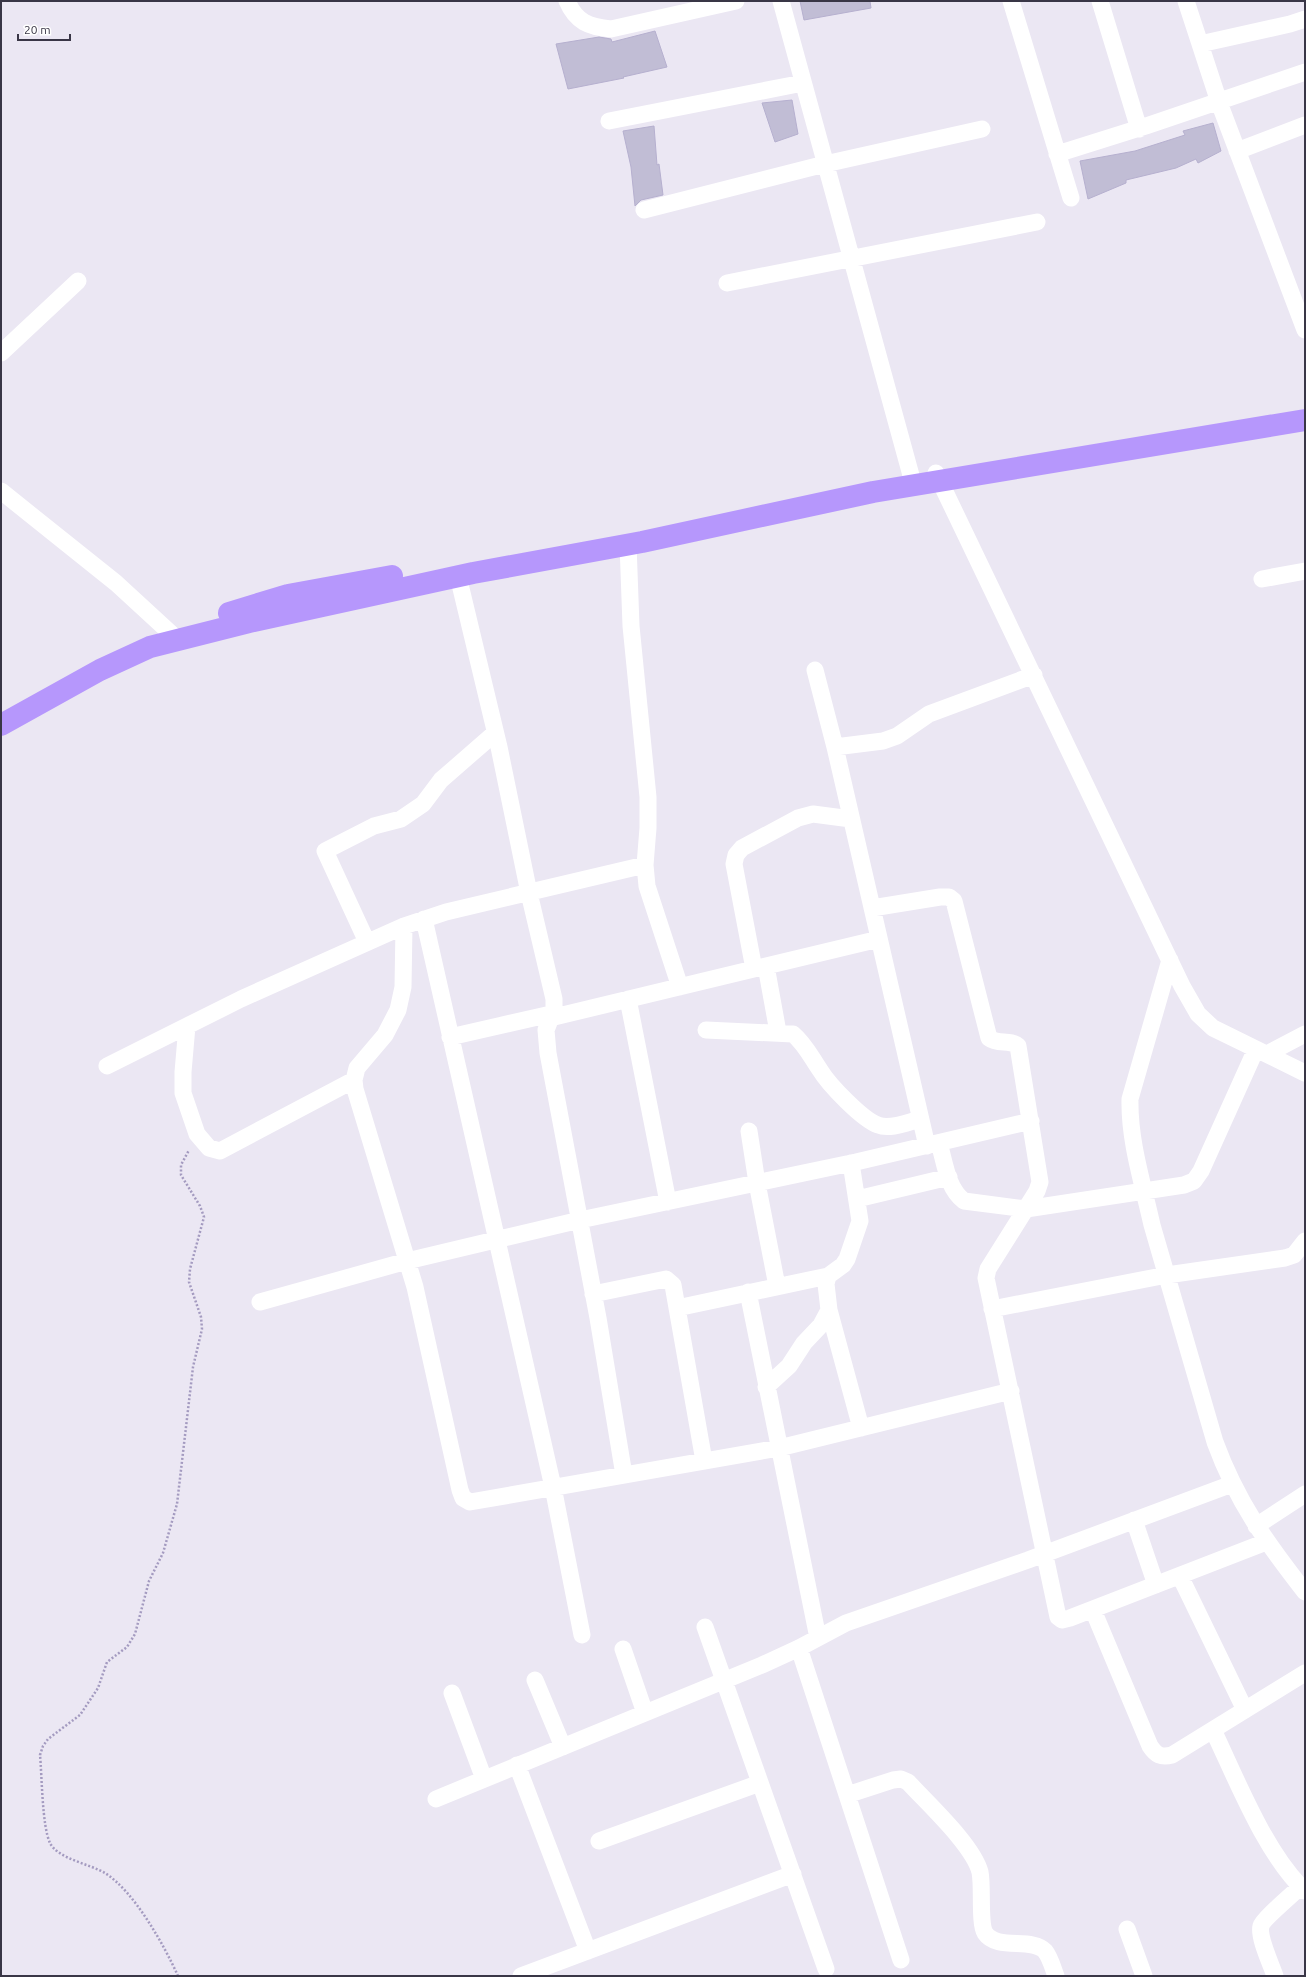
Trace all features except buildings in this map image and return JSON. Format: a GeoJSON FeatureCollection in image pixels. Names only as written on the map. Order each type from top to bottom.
{"type":"FeatureCollection","features":[{"type":"Feature","properties":{"kind":"main road"},"geometry":{"type":"LineString","coordinates":[[1,710],[119,646],[249,622],[458,576],[628,544],[874,492],[937,477],[1305,411]]}},
{"type":"Feature","properties":{"kind":"main road"},"geometry":{"type":"LineString","coordinates":[[1,725],[100,670],[174,636],[288,595],[912,479],[937,477],[1305,420]]}},
{"type":"Feature","properties":{"kind":"street"},"geometry":{"type":"LineString","coordinates":[[567,1],[572,13],[585,24],[599,28],[611,29],[736,1]]}},
{"type":"Feature","properties":{"kind":"street"},"geometry":{"type":"LineString","coordinates":[[781,1],[912,479]]}},
{"type":"Feature","properties":{"kind":"street"},"geometry":{"type":"LineString","coordinates":[[1011,1],[1071,198]]}},
{"type":"Feature","properties":{"kind":"street"},"geometry":{"type":"LineString","coordinates":[[1100,1],[1139,129]]}},
{"type":"Feature","properties":{"kind":"street"},"geometry":{"type":"LineString","coordinates":[[1186,1],[1218,101],[1305,330]]}},
{"type":"Feature","properties":{"kind":"street"},"geometry":{"type":"LineString","coordinates":[[1200,44],[1290,24],[1305,19]]}},
{"type":"Feature","properties":{"kind":"street"},"geometry":{"type":"LineString","coordinates":[[1057,154],[1139,129],[1305,72]]}},
{"type":"Feature","properties":{"kind":"street"},"geometry":{"type":"LineString","coordinates":[[609,121],[803,83]]}},
{"type":"Feature","properties":{"kind":"street"},"geometry":{"type":"LineString","coordinates":[[1237,151],[1305,125]]}},
{"type":"Feature","properties":{"kind":"street"},"geometry":{"type":"LineString","coordinates":[[644,210],[825,164],[982,129]]}},
{"type":"Feature","properties":{"kind":"street"},"geometry":{"type":"LineString","coordinates":[[727,282],[1037,222]]}},
{"type":"Feature","properties":{"kind":"street"},"geometry":{"type":"LineString","coordinates":[[1,354],[78,281]]}},
{"type":"Feature","properties":{"kind":"street"},"geometry":{"type":"LineString","coordinates":[[937,477],[1034,675],[1170,960],[1198,1014],[1213,1028],[1305,1073]]}},
{"type":"Feature","properties":{"kind":"street"},"geometry":{"type":"LineString","coordinates":[[1,491],[116,583],[174,636]]}},
{"type":"Feature","properties":{"kind":"street"},"geometry":{"type":"LineString","coordinates":[[628,544],[631,626],[648,797],[648,828],[645,866],[647,886],[680,987]]}},
{"type":"Feature","properties":{"kind":"street"},"geometry":{"type":"LineString","coordinates":[[1262,579],[1305,571]]}},
{"type":"Feature","properties":{"kind":"street"},"geometry":{"type":"LineString","coordinates":[[458,576],[495,733],[529,893],[554,999],[546,1030],[548,1053],[594,1294],[624,1475]]}},
{"type":"Feature","properties":{"kind":"street"},"geometry":{"type":"LineString","coordinates":[[815,670],[835,747],[920,1119],[957,1195],[964,1201],[1026,1209],[1184,1185],[1194,1181],[1201,1171],[1261,1052],[1305,1034]]}},
{"type":"Feature","properties":{"kind":"street"},"geometry":{"type":"LineString","coordinates":[[835,747],[883,741],[897,736],[929,714],[1034,675]]}},
{"type":"Feature","properties":{"kind":"street"},"geometry":{"type":"LineString","coordinates":[[367,942],[325,851],[374,826],[401,819],[423,804],[441,780],[495,733]]}},
{"type":"Feature","properties":{"kind":"street"},"geometry":{"type":"LineString","coordinates":[[778,1032],[734,864],[736,855],[742,848],[798,818],[813,814],[851,819]]}},
{"type":"Feature","properties":{"kind":"street"},"geometry":{"type":"LineString","coordinates":[[107,1066],[241,999],[404,926],[446,912],[645,866]]}},
{"type":"Feature","properties":{"kind":"street"},"geometry":{"type":"LineString","coordinates":[[872,908],[940,897],[949,897],[954,901],[989,1038],[993,1041],[1013,1042],[1018,1046],[1040,1182],[1037,1191],[988,1269],[986,1278],[1058,1617],[1062,1620],[1093,1610],[1266,1542]]}},
{"type":"Feature","properties":{"kind":"street"},"geometry":{"type":"LineString","coordinates":[[424,919],[553,1488],[582,1635]]}},
{"type":"Feature","properties":{"kind":"street"},"geometry":{"type":"LineString","coordinates":[[404,926],[402,987],[398,1010],[385,1035],[357,1068],[354,1080],[355,1090],[415,1287],[463,1498],[470,1502],[779,1448],[1010,1391]]}},
{"type":"Feature","properties":{"kind":"street"},"geometry":{"type":"LineString","coordinates":[[450,1037],[628,999],[879,939]]}},
{"type":"Feature","properties":{"kind":"street"},"geometry":{"type":"LineString","coordinates":[[1170,960],[1130,1099],[1130,1121],[1144,1191],[1152,1225],[1215,1442],[1232,1484],[1256,1526],[1266,1542],[1305,1592]]}},
{"type":"Feature","properties":{"kind":"street"},"geometry":{"type":"LineString","coordinates":[[628,999],[668,1202]]}},
{"type":"Feature","properties":{"kind":"street"},"geometry":{"type":"LineString","coordinates":[[187,1026],[183,1072],[184,1093],[198,1134],[209,1148],[220,1151],[354,1080]]}},
{"type":"Feature","properties":{"kind":"street"},"geometry":{"type":"LineString","coordinates":[[706,1030],[778,1032],[793,1034],[804,1043],[821,1072],[830,1083],[861,1114],[878,1126],[892,1126],[920,1119]]}},
{"type":"Feature","properties":{"kind":"street"},"geometry":{"type":"LineString","coordinates":[[260,1302],[407,1261],[580,1220],[933,1145],[1031,1121]]}},
{"type":"Feature","properties":{"kind":"street"},"geometry":{"type":"LineString","coordinates":[[749,1131],[756,1183],[778,1286]]}},
{"type":"Feature","properties":{"kind":"street"},"geometry":{"type":"LineString","coordinates":[[677,1308],[828,1276],[847,1259],[860,1221],[851,1163]]}},
{"type":"Feature","properties":{"kind":"street"},"geometry":{"type":"LineString","coordinates":[[857,1199],[949,1177]]}},
{"type":"Feature","properties":{"kind":"street"},"geometry":{"type":"LineString","coordinates":[[992,1309],[1167,1275],[1285,1258],[1294,1255],[1305,1241]]}},
{"type":"Feature","properties":{"kind":"street"},"geometry":{"type":"LineString","coordinates":[[828,1276],[826,1284],[829,1310],[861,1428]]}},
{"type":"Feature","properties":{"kind":"street"},"geometry":{"type":"LineString","coordinates":[[594,1294],[666,1279],[673,1285],[704,1461]]}},
{"type":"Feature","properties":{"kind":"street"},"geometry":{"type":"LineString","coordinates":[[748,1292],[818,1638]]}},
{"type":"Feature","properties":{"kind":"street"},"geometry":{"type":"LineString","coordinates":[[766,1387],[789,1366],[804,1343],[821,1325],[829,1310]]}},
{"type":"Feature","properties":{"kind":"street"},"geometry":{"type":"LineString","coordinates":[[436,1799],[724,1681],[799,1648],[846,1623],[1045,1553],[1232,1484]]}},
{"type":"Feature","properties":{"kind":"street"},"geometry":{"type":"LineString","coordinates":[[1256,1526],[1305,1494]]}},
{"type":"Feature","properties":{"kind":"street"},"geometry":{"type":"LineString","coordinates":[[1134,1520],[1156,1585]]}},
{"type":"Feature","properties":{"kind":"street"},"geometry":{"type":"LineString","coordinates":[[1180,1576],[1245,1710]]}},
{"type":"Feature","properties":{"kind":"street"},"geometry":{"type":"LineString","coordinates":[[1093,1610],[1150,1746],[1156,1754],[1164,1757],[1172,1755],[1305,1673]]}},
{"type":"Feature","properties":{"kind":"street"},"geometry":{"type":"LineString","coordinates":[[705,1628],[826,1969]]}},
{"type":"Feature","properties":{"kind":"street"},"geometry":{"type":"LineString","coordinates":[[799,1648],[901,1960]]}},
{"type":"Feature","properties":{"kind":"street"},"geometry":{"type":"LineString","coordinates":[[623,1649],[645,1713]]}},
{"type":"Feature","properties":{"kind":"street"},"geometry":{"type":"LineString","coordinates":[[535,1680],[563,1747]]}},
{"type":"Feature","properties":{"kind":"street"},"geometry":{"type":"LineString","coordinates":[[452,1693],[484,1779]]}},
{"type":"Feature","properties":{"kind":"street"},"geometry":{"type":"LineString","coordinates":[[1213,1730],[1267,1841],[1295,1881],[1303,1889],[1269,1914],[1261,1925],[1262,1935],[1275,1976]]}},
{"type":"Feature","properties":{"kind":"street"},"geometry":{"type":"LineString","coordinates":[[517,1765],[588,1951]]}},
{"type":"Feature","properties":{"kind":"street"},"geometry":{"type":"LineString","coordinates":[[847,1795],[893,1780],[901,1779],[908,1782],[963,1842],[977,1863],[982,1889],[982,1927],[985,1933],[998,1941],[1039,1947],[1045,1951],[1056,1976]]}},
{"type":"Feature","properties":{"kind":"street"},"geometry":{"type":"LineString","coordinates":[[599,1841],[760,1783]]}},
{"type":"Feature","properties":{"kind":"street"},"geometry":{"type":"LineString","coordinates":[[521,1976],[793,1874]]}},
{"type":"Feature","properties":{"kind":"street"},"geometry":{"type":"LineString","coordinates":[[1127,1929],[1144,1976]]}},
{"type":"Feature","properties":{"kind":"path"},"geometry":{"type":"LineString","coordinates":[[178,1976],[143,1914],[122,1888],[105,1873],[55,1851],[50,1842],[46,1823],[40,1755],[43,1746],[48,1739],[80,1716],[98,1688],[107,1662],[127,1647],[135,1634],[149,1581],[163,1553],[178,1504],[193,1367],[202,1330],[201,1317],[189,1282],[190,1269],[204,1217],[200,1206],[181,1175],[181,1165],[198,1134]]}}]}
